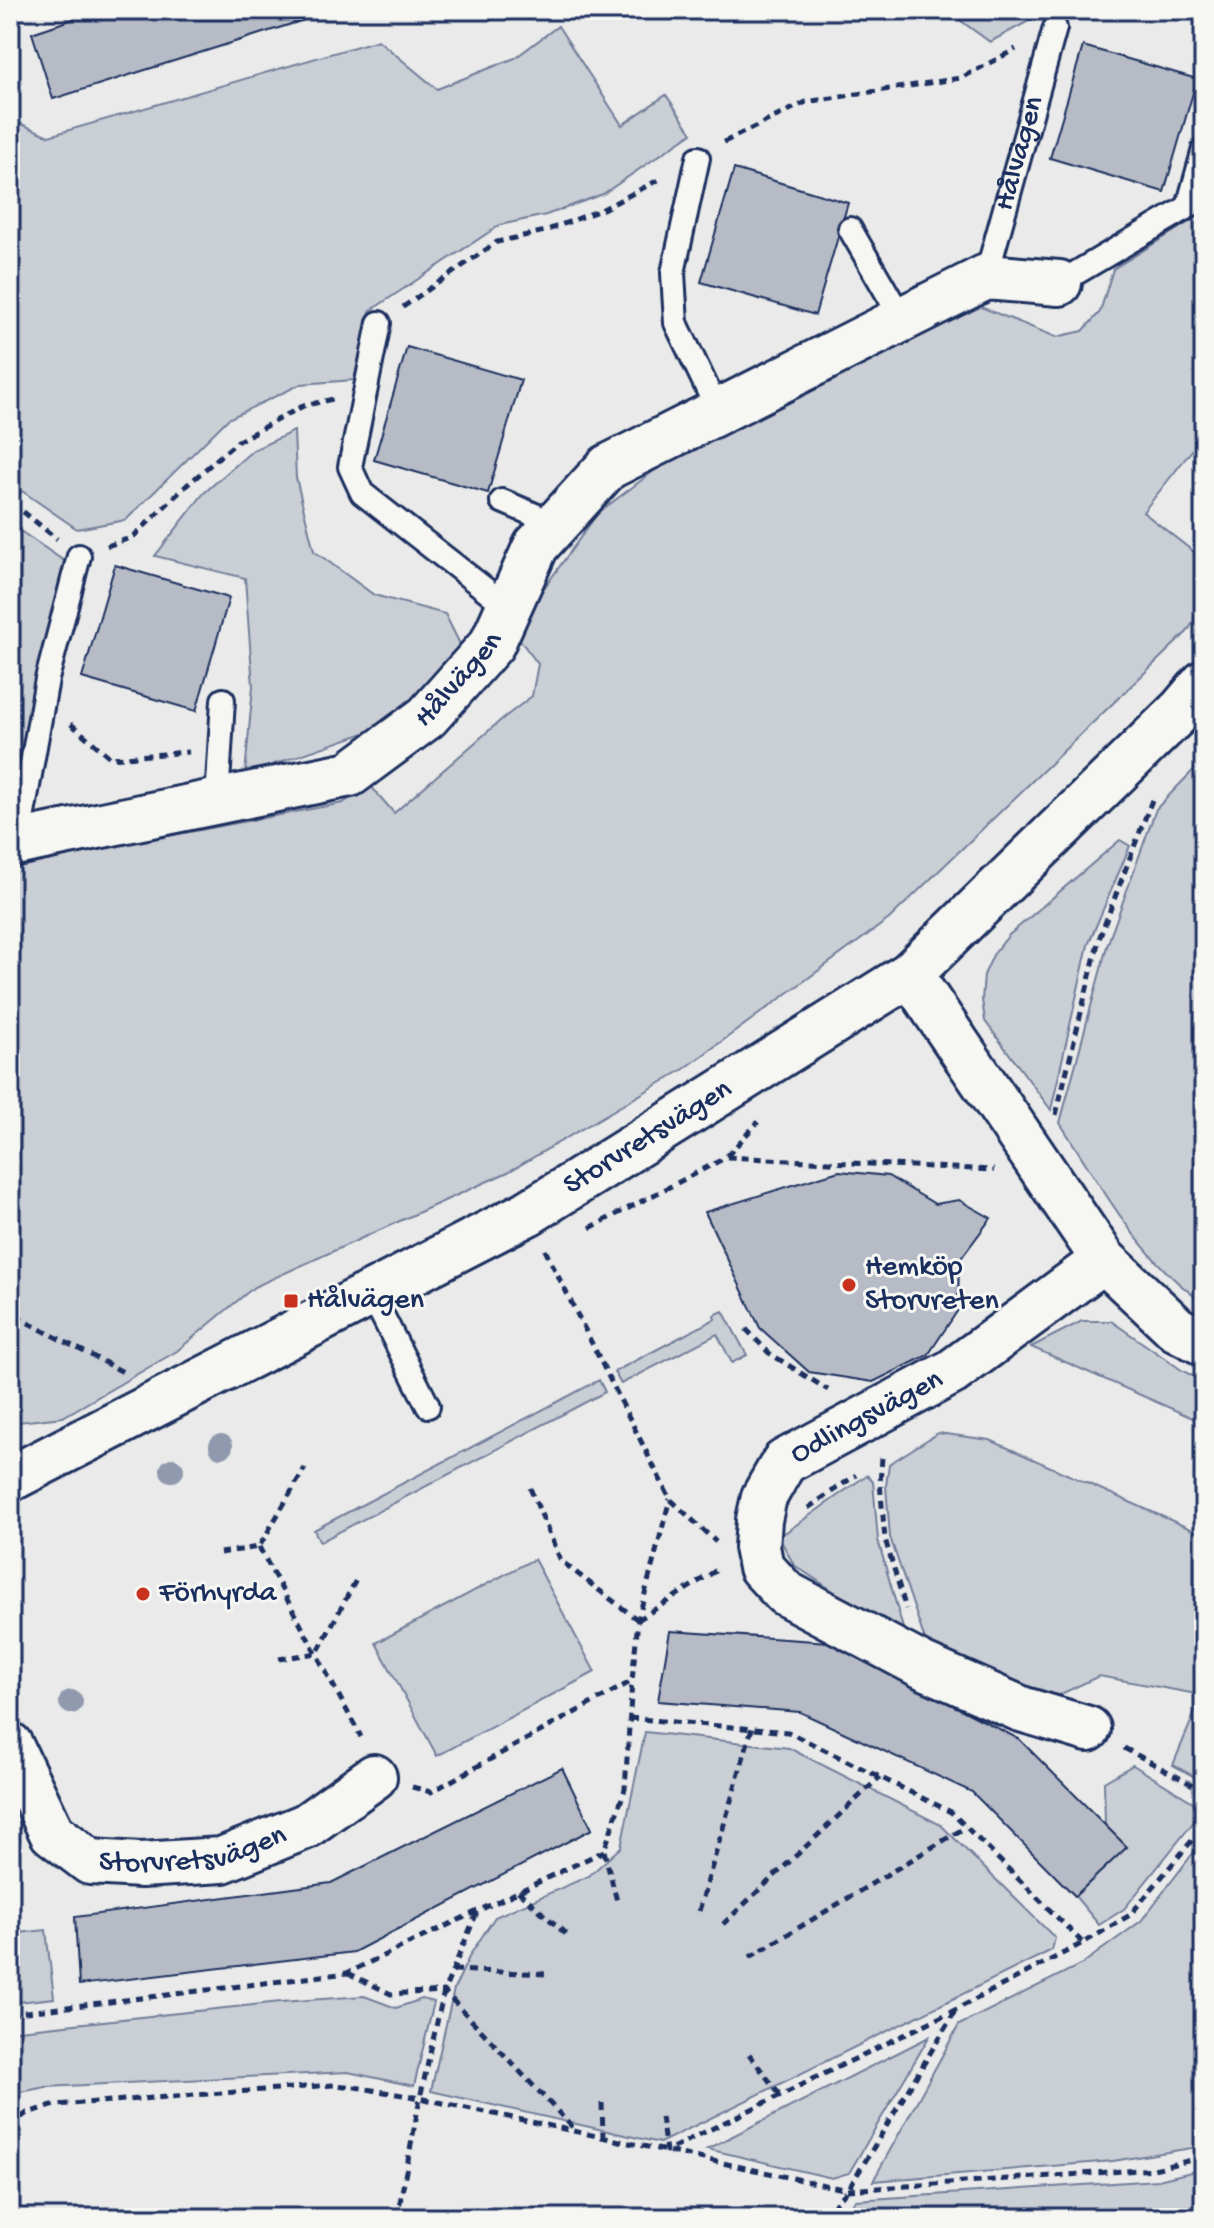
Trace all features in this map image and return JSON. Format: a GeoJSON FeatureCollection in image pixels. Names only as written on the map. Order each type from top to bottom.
{"type":"FeatureCollection","features":[{"type":"Feature","properties":{"kind":"street"},"geometry":{"type":"LineString","coordinates":[[986,277],[1059,283]]}},
{"type":"Feature","properties":{"kind":"street","name":"Hålvägen"},"geometry":{"type":"LineString","coordinates":[[14,843],[350,774],[427,717],[492,644],[536,546],[608,467],[986,277]]}},
{"type":"Feature","properties":{"kind":"street","name":"Storvretsvägen"},"geometry":{"type":"LineString","coordinates":[[10,1479],[528,1213],[910,974],[1181,710],[1204,683]]}},
{"type":"Feature","properties":{"kind":"street"},"geometry":{"type":"LineString","coordinates":[[910,974],[1104,1260],[1177,1329],[1204,1343]]}},
{"type":"Feature","properties":{"kind":"street","name":"Odlingsvägen"},"geometry":{"type":"LineString","coordinates":[[745,1553],[759,1520],[764,1497],[784,1462],[952,1372],[1104,1260]]}},
{"type":"Feature","properties":{"kind":"street"},"geometry":{"type":"LineString","coordinates":[[745,1553],[785,1593],[923,1666],[1021,1709],[1088,1729]]}},
{"type":"Feature","properties":{"kind":"street","name":"Storvretsvägen"},"geometry":{"type":"LineString","coordinates":[[10,1745],[52,1833],[90,1862],[141,1865],[222,1860],[306,1826],[374,1777]]}},
{"type":"Feature","properties":{"kind":"lane","name":"Hålvägen"},"geometry":{"type":"LineString","coordinates":[[986,277],[1055,28]]}},
{"type":"Feature","properties":{"kind":"lane"},"geometry":{"type":"LineString","coordinates":[[1059,283],[1188,207],[1204,149]]}},
{"type":"Feature","properties":{"kind":"lane"},"geometry":{"type":"LineString","coordinates":[[698,158],[673,273],[676,323],[718,411]]}},
{"type":"Feature","properties":{"kind":"lane"},"geometry":{"type":"LineString","coordinates":[[850,229],[902,319]]}},
{"type":"Feature","properties":{"kind":"lane","name":"Hålvägen"},"geometry":{"type":"LineString","coordinates":[[379,323],[350,467],[362,493],[508,607]]}},
{"type":"Feature","properties":{"kind":"lane"},"geometry":{"type":"LineString","coordinates":[[502,501],[556,524]]}},
{"type":"Feature","properties":{"kind":"lane","name":"Hålvägen"},"geometry":{"type":"LineString","coordinates":[[14,843],[43,700],[79,556]]}},
{"type":"Feature","properties":{"kind":"lane"},"geometry":{"type":"LineString","coordinates":[[217,801],[223,700]]}},
{"type":"Feature","properties":{"kind":"lane"},"geometry":{"type":"LineString","coordinates":[[371,1293],[428,1406]]}},
{"type":"Feature","properties":{"kind":"path"},"geometry":{"type":"LineString","coordinates":[[10,508],[21,510],[79,556],[133,537],[238,441],[303,406],[365,392]]}},
{"type":"Feature","properties":{"kind":"path"},"geometry":{"type":"LineString","coordinates":[[43,700],[111,758],[220,750]]}},
{"type":"Feature","properties":{"kind":"path"},"geometry":{"type":"LineString","coordinates":[[528,1213],[670,1499],[745,1553],[638,1620]]}},
{"type":"Feature","properties":{"kind":"path"},"geometry":{"type":"LineString","coordinates":[[10,1303],[17,1317],[135,1378]]}},
{"type":"Feature","properties":{"kind":"path"},"geometry":{"type":"LineString","coordinates":[[746,1329],[769,1353],[870,1416]]}},
{"type":"Feature","properties":{"kind":"path"},"geometry":{"type":"LineString","coordinates":[[883,1457],[880,1483],[885,1539],[923,1666]]}},
{"type":"Feature","properties":{"kind":"path"},"geometry":{"type":"LineString","coordinates":[[259,1547],[305,1468]]}},
{"type":"Feature","properties":{"kind":"path"},"geometry":{"type":"LineString","coordinates":[[530,1488],[561,1561],[638,1620]]}},
{"type":"Feature","properties":{"kind":"path"},"geometry":{"type":"LineString","coordinates":[[618,1905],[604,1851],[625,1789],[638,1620],[670,1499]]}},
{"type":"Feature","properties":{"kind":"path"},"geometry":{"type":"LineString","coordinates":[[220,1553],[259,1547]]}},
{"type":"Feature","properties":{"kind":"path"},"geometry":{"type":"LineString","coordinates":[[259,1547],[358,1729],[374,1777],[431,1792],[632,1681]]}},
{"type":"Feature","properties":{"kind":"path"},"geometry":{"type":"LineString","coordinates":[[317,1653],[357,1578]]}},
{"type":"Feature","properties":{"kind":"path"},"geometry":{"type":"LineString","coordinates":[[279,1659],[317,1653]]}},
{"type":"Feature","properties":{"kind":"path"},"geometry":{"type":"LineString","coordinates":[[629,1718],[788,1732],[951,1812],[1083,1943]]}},
{"type":"Feature","properties":{"kind":"path"},"geometry":{"type":"LineString","coordinates":[[699,1911],[752,1728]]}},
{"type":"Feature","properties":{"kind":"path"},"geometry":{"type":"LineString","coordinates":[[1088,1729],[1204,1791]]}},
{"type":"Feature","properties":{"kind":"path"},"geometry":{"type":"LineString","coordinates":[[723,1924],[880,1777]]}},
{"type":"Feature","properties":{"kind":"path"},"geometry":{"type":"LineString","coordinates":[[666,2151],[957,2009],[1130,1915],[1204,1826]]}},
{"type":"Feature","properties":{"kind":"path"},"geometry":{"type":"LineString","coordinates":[[750,1957],[966,1827]]}},
{"type":"Feature","properties":{"kind":"path"},"geometry":{"type":"LineString","coordinates":[[10,2014],[347,1973],[604,1851]]}},
{"type":"Feature","properties":{"kind":"path"},"geometry":{"type":"LineString","coordinates":[[518,1891],[568,1936]]}},
{"type":"Feature","properties":{"kind":"path"},"geometry":{"type":"LineString","coordinates":[[397,2218],[444,1991],[478,1909]]}},
{"type":"Feature","properties":{"kind":"path"},"geometry":{"type":"LineString","coordinates":[[453,1970],[547,1974]]}},
{"type":"Feature","properties":{"kind":"path"},"geometry":{"type":"LineString","coordinates":[[347,1973],[391,1994],[444,1991],[577,2131]]}},
{"type":"Feature","properties":{"kind":"path"},"geometry":{"type":"LineString","coordinates":[[822,2218],[848,2190],[957,2009]]}},
{"type":"Feature","properties":{"kind":"path"},"geometry":{"type":"LineString","coordinates":[[749,2054],[780,2095]]}},
{"type":"Feature","properties":{"kind":"path"},"geometry":{"type":"LineString","coordinates":[[10,2126],[27,2113],[56,2105],[334,2085],[420,2098],[848,2190],[1154,2169],[1204,2157]]}},
{"type":"Feature","properties":{"kind":"path"},"geometry":{"type":"LineString","coordinates":[[602,2103],[603,2137]]}},
{"type":"Feature","properties":{"kind":"path"},"geometry":{"type":"LineString","coordinates":[[661,2117],[666,2151]]}},
{"type":"Feature","properties":{"kind":"shaded area"},"geometry":{"type":"Polygon","coordinates":[[[946,10],[1049,10],[990,42],[946,10]]]}},
{"type":"Feature","properties":{"kind":"shaded area"},"geometry":{"type":"Polygon","coordinates":[[[558,26],[622,125],[666,95],[692,133],[603,194],[546,215],[500,225],[370,311],[354,380],[301,384],[228,419],[126,520],[77,529],[22,491],[10,507],[10,122],[49,136],[378,40],[437,89],[515,58],[558,26]]]}},
{"type":"Feature","properties":{"kind":"shaded area"},"geometry":{"type":"Polygon","coordinates":[[[1204,213],[1204,435],[1143,512],[1204,560],[1204,605],[1187,632],[889,919],[684,1069],[508,1172],[254,1287],[177,1351],[63,1417],[10,1423],[10,869],[343,803],[370,785],[394,813],[532,696],[538,664],[516,635],[542,591],[598,513],[659,467],[971,303],[1056,337],[1083,331],[1100,312],[1113,269],[1204,213]]]}},
{"type":"Feature","properties":{"kind":"shaded area"},"geometry":{"type":"Polygon","coordinates":[[[294,431],[296,478],[314,551],[374,595],[445,614],[463,650],[388,725],[245,774],[253,686],[245,578],[155,556],[204,493],[253,450],[294,431]]]}},
{"type":"Feature","properties":{"kind":"shaded area"},"geometry":{"type":"Polygon","coordinates":[[[10,524],[64,561],[10,801],[10,524]]]}},
{"type":"Feature","properties":{"kind":"shaded area"},"geometry":{"type":"Polygon","coordinates":[[[1204,759],[1204,1303],[1181,1286],[1141,1244],[1060,1123],[1107,946],[1156,809],[1204,759]]]}},
{"type":"Feature","properties":{"kind":"shaded area"},"geometry":{"type":"Polygon","coordinates":[[[1120,840],[1130,846],[1088,945],[1051,1110],[985,1021],[982,1000],[984,975],[993,955],[1009,935],[1120,840]]]}},
{"type":"Feature","properties":{"kind":"shaded area"},"geometry":{"type":"Polygon","coordinates":[[[723,1311],[747,1355],[732,1363],[717,1334],[621,1384],[614,1372],[715,1319],[714,1315],[723,1311]]]}},
{"type":"Feature","properties":{"kind":"shaded area"},"geometry":{"type":"Polygon","coordinates":[[[1082,1321],[1111,1321],[1204,1382],[1204,1423],[1031,1347],[1082,1321]]]}},
{"type":"Feature","properties":{"kind":"shaded area"},"geometry":{"type":"Polygon","coordinates":[[[599,1380],[605,1392],[320,1542],[314,1530],[599,1380]]]}},
{"type":"Feature","properties":{"kind":"shaded area"},"geometry":{"type":"Polygon","coordinates":[[[938,1433],[990,1440],[1204,1535],[1204,1782],[1173,1765],[1202,1695],[1099,1676],[1040,1704],[928,1649],[890,1537],[886,1486],[889,1464],[938,1433]]]}},
{"type":"Feature","properties":{"kind":"shaded area"},"geometry":{"type":"Polygon","coordinates":[[[867,1475],[873,1482],[878,1540],[906,1639],[794,1565],[779,1537],[867,1475]]]}},
{"type":"Feature","properties":{"kind":"shaded area"},"geometry":{"type":"Polygon","coordinates":[[[534,1559],[595,1672],[437,1756],[376,1643],[534,1559]]]}},
{"type":"Feature","properties":{"kind":"shaded area"},"geometry":{"type":"Polygon","coordinates":[[[645,1732],[789,1748],[941,1825],[1055,1938],[1052,1950],[660,2143],[431,2091],[454,1989],[470,1955],[495,1917],[589,1876],[621,1847],[645,1732]]]}},
{"type":"Feature","properties":{"kind":"shaded area"},"geometry":{"type":"Polygon","coordinates":[[[1133,1765],[1204,1809],[1124,1909],[1099,1925],[1075,1896],[1127,1847],[1105,1825],[1104,1782],[1133,1765]]]}},
{"type":"Feature","properties":{"kind":"shaded area"},"geometry":{"type":"Polygon","coordinates":[[[1204,1839],[1204,2146],[1113,2161],[873,2181],[959,2025],[1082,1964],[1141,1921],[1204,1839]]]}},
{"type":"Feature","properties":{"kind":"shaded area"},"geometry":{"type":"Polygon","coordinates":[[[46,1930],[54,1998],[10,2003],[10,1934],[46,1930]]]}},
{"type":"Feature","properties":{"kind":"shaded area"},"geometry":{"type":"Polygon","coordinates":[[[364,1996],[396,2008],[422,1999],[434,2002],[414,2086],[348,2072],[46,2087],[10,2094],[10,2031],[364,1996]]]}},
{"type":"Feature","properties":{"kind":"shaded area"},"geometry":{"type":"Polygon","coordinates":[[[929,2037],[849,2173],[832,2178],[707,2149],[929,2037]]]}},
{"type":"Feature","properties":{"kind":"shaded area"},"geometry":{"type":"Polygon","coordinates":[[[1204,2169],[1204,2218],[838,2218],[856,2200],[1158,2180],[1204,2169]]]}},
{"type":"Feature","properties":{"kind":"building"},"geometry":{"type":"Polygon","coordinates":[[[100,10],[336,10],[53,99],[32,33],[100,10]]]}},
{"type":"Feature","properties":{"kind":"building"},"geometry":{"type":"Polygon","coordinates":[[[1083,46],[1197,79],[1164,192],[1050,158],[1083,46]]]}},
{"type":"Feature","properties":{"kind":"building"},"geometry":{"type":"Polygon","coordinates":[[[734,169],[848,203],[815,315],[701,282],[734,169]]]}},
{"type":"Feature","properties":{"kind":"building"},"geometry":{"type":"Polygon","coordinates":[[[407,347],[521,380],[488,493],[374,460],[407,347]]]}},
{"type":"Feature","properties":{"kind":"building"},"geometry":{"type":"Polygon","coordinates":[[[115,565],[229,598],[196,711],[82,678],[115,565]]]}},
{"type":"Feature","properties":{"kind":"building","name":"Hemköp Storvreten"},"geometry":{"type":"Polygon","coordinates":[[[839,1171],[888,1176],[935,1204],[959,1200],[991,1218],[959,1261],[958,1310],[928,1355],[873,1382],[809,1372],[760,1328],[705,1212],[839,1171]]]}},
{"type":"Feature","properties":{"kind":"building"},"geometry":{"type":"Polygon","coordinates":[[[670,1631],[829,1642],[1019,1739],[1127,1847],[1075,1896],[972,1792],[800,1712],[658,1701],[670,1631]]]}},
{"type":"Feature","properties":{"kind":"building"},"geometry":{"type":"Polygon","coordinates":[[[562,1768],[592,1829],[354,1952],[79,1985],[75,1917],[331,1883],[562,1768]]]}},
{"type":"Feature","properties":{"kind":"place","name":"Hemköp Storvreten"},"geometry":{"type":"Point","coordinates":[849,1285]}},
{"type":"Feature","properties":{"kind":"place","name":"Hålvägen"},"geometry":{"type":"Point","coordinates":[291,1301]}},
{"type":"Feature","properties":{"kind":"place","name":"Förhyrda"},"geometry":{"type":"Point","coordinates":[143,1594]}}]}
